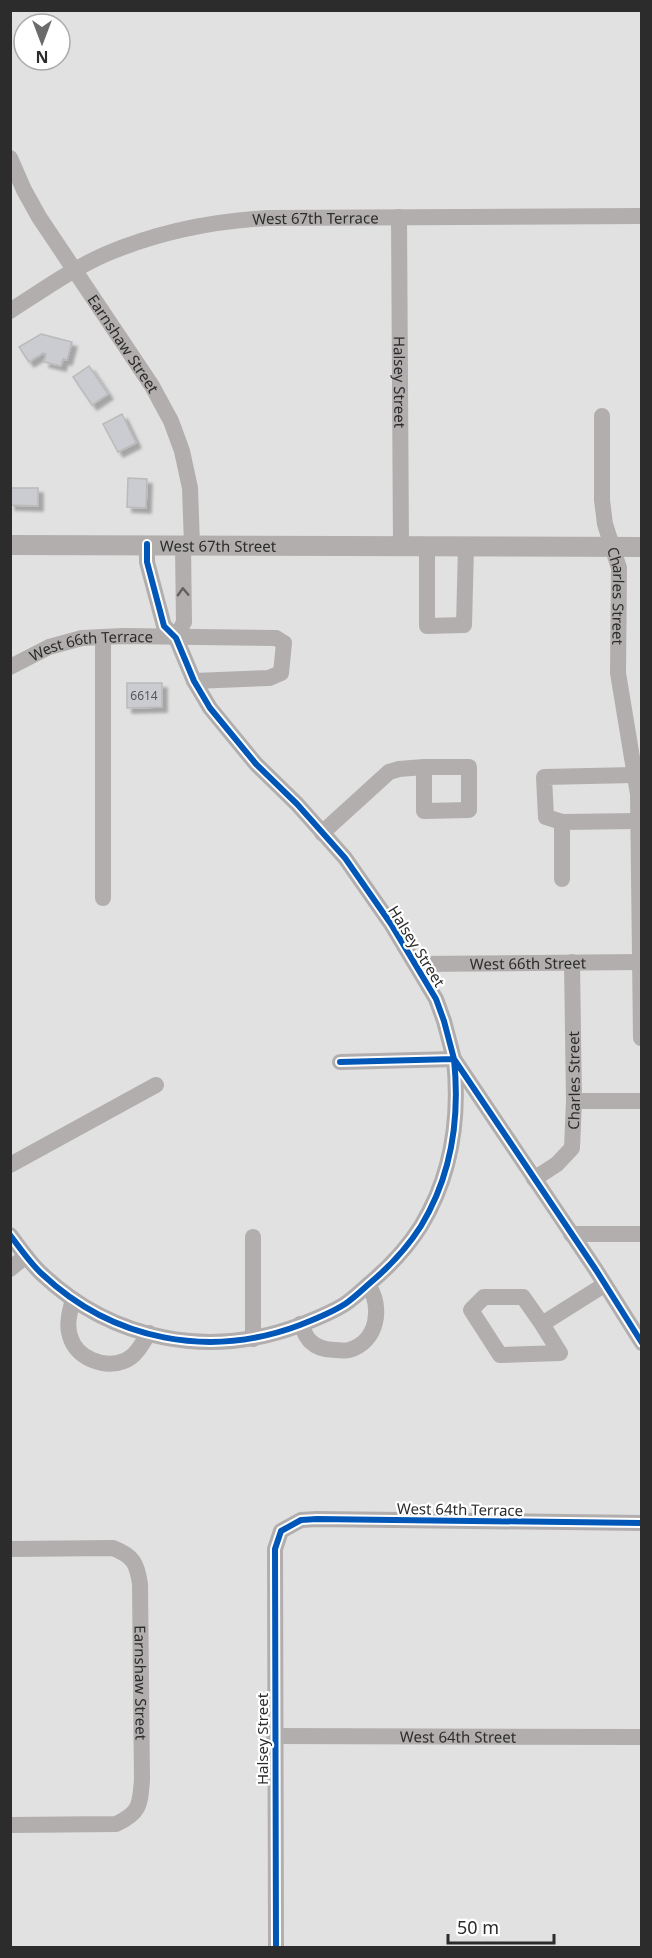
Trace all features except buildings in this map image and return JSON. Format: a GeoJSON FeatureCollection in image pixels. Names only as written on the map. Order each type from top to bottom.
{"type":"FeatureCollection","features":[{"type":"Feature","properties":{"kind":"street","name":"Earnshaw Street"},"geometry":{"type":"LineString","coordinates":[[10,158],[34,208],[152,386],[171,421],[182,451],[190,488],[187,545]]}},
{"type":"Feature","properties":{"kind":"street","name":"West 67th Terrace"},"geometry":{"type":"LineString","coordinates":[[10,311],[105,255],[148,238],[203,224],[268,218],[642,216]]}},
{"type":"Feature","properties":{"kind":"street","name":"Halsey Street"},"geometry":{"type":"LineString","coordinates":[[399,217],[401,546]]}},
{"type":"Feature","properties":{"kind":"street","name":"Charles Street"},"geometry":{"type":"LineString","coordinates":[[602,416],[602,500],[605,524],[619,568],[618,673],[638,794],[641,1038]]}},
{"type":"Feature","properties":{"kind":"street","name":"Halsey Street"},"geometry":{"type":"LineString","coordinates":[[147,544],[147,561],[164,626],[176,638],[194,681],[210,708],[256,764],[297,804],[345,858],[391,924],[436,999],[454,1059],[642,1343]]}},
{"type":"Feature","properties":{"kind":"street","name":"West 67th Street"},"geometry":{"type":"LineString","coordinates":[[10,545],[642,547]]}},
{"type":"Feature","properties":{"kind":"street"},"geometry":{"type":"LineString","coordinates":[[187,545],[184,622],[176,638],[276,638],[284,643],[281,673],[269,678],[194,681]]}},
{"type":"Feature","properties":{"kind":"street"},"geometry":{"type":"LineString","coordinates":[[427,547],[427,626],[464,625],[466,547]]}},
{"type":"Feature","properties":{"kind":"street"},"geometry":{"type":"LineString","coordinates":[[103,637],[103,898]]}},
{"type":"Feature","properties":{"kind":"street","name":"West 66th Terrace"},"geometry":{"type":"LineString","coordinates":[[10,668],[21,660],[56,644],[82,638],[176,638]]}},
{"type":"Feature","properties":{"kind":"street"},"geometry":{"type":"LineString","coordinates":[[322,832],[389,772],[424,767]]}},
{"type":"Feature","properties":{"kind":"street"},"geometry":{"type":"LineString","coordinates":[[634,775],[544,777],[546,817],[562,822],[638,821]]}},
{"type":"Feature","properties":{"kind":"street"},"geometry":{"type":"LineString","coordinates":[[562,822],[562,879]]}},
{"type":"Feature","properties":{"kind":"street","name":"Charles Street"},"geometry":{"type":"LineString","coordinates":[[534,1179],[557,1164],[572,1148],[574,1101],[572,962]]}},
{"type":"Feature","properties":{"kind":"street","name":"West 66th Street"},"geometry":{"type":"LineString","coordinates":[[416,964],[640,962]]}},
{"type":"Feature","properties":{"kind":"street"},"geometry":{"type":"LineString","coordinates":[[10,1235],[40,1273],[73,1299],[107,1319],[177,1341],[212,1343],[273,1335],[328,1314],[368,1285],[402,1252],[421,1226],[438,1193],[452,1146],[456,1118],[457,1091],[454,1059],[340,1062]]}},
{"type":"Feature","properties":{"kind":"street"},"geometry":{"type":"LineString","coordinates":[[10,1165],[156,1085]]}},
{"type":"Feature","properties":{"kind":"street"},"geometry":{"type":"LineString","coordinates":[[574,1101],[642,1101]]}},
{"type":"Feature","properties":{"kind":"street"},"geometry":{"type":"LineString","coordinates":[[572,1234],[642,1234]]}},
{"type":"Feature","properties":{"kind":"street"},"geometry":{"type":"LineString","coordinates":[[253,1237],[254,1338]]}},
{"type":"Feature","properties":{"kind":"street"},"geometry":{"type":"LineString","coordinates":[[10,1269],[26,1256]]}},
{"type":"Feature","properties":{"kind":"street"},"geometry":{"type":"LineString","coordinates":[[300,1324],[309,1340],[326,1350],[349,1350],[363,1342],[375,1325],[377,1305],[368,1285]]}},
{"type":"Feature","properties":{"kind":"street"},"geometry":{"type":"LineString","coordinates":[[542,1324],[604,1285]]}},
{"type":"Feature","properties":{"kind":"street"},"geometry":{"type":"LineString","coordinates":[[484,1297],[523,1297],[542,1324],[560,1353],[500,1355],[471,1310],[484,1297]]}},
{"type":"Feature","properties":{"kind":"street"},"geometry":{"type":"LineString","coordinates":[[73,1299],[69,1316],[70,1337],[78,1352],[91,1360],[108,1364],[125,1361],[138,1350],[148,1333]]}},
{"type":"Feature","properties":{"kind":"street","name":"West 64th Terrace"},"geometry":{"type":"LineString","coordinates":[[281,1531],[301,1520],[317,1519],[642,1523]]}},
{"type":"Feature","properties":{"kind":"street","name":"Halsey Street"},"geometry":{"type":"LineString","coordinates":[[276,1947],[275,1549],[281,1531]]}},
{"type":"Feature","properties":{"kind":"street","name":"Earnshaw Street"},"geometry":{"type":"LineString","coordinates":[[10,1549],[113,1548],[126,1553],[137,1566],[140,1584],[142,1780],[140,1804],[132,1816],[116,1824],[10,1825]]}},
{"type":"Feature","properties":{"kind":"street","name":"West 64th Street"},"geometry":{"type":"LineString","coordinates":[[274,1736],[642,1737]]}},
{"type":"Feature","properties":{"kind":"cycle path"},"geometry":{"type":"LineString","coordinates":[[147,544],[147,562],[164,626],[176,638],[194,681],[210,708],[256,764],[297,804],[345,858],[391,924],[436,999],[454,1059],[596,1270],[642,1343]]}},
{"type":"Feature","properties":{"kind":"cycle path"},"geometry":{"type":"LineString","coordinates":[[10,1235],[38,1270],[70,1297],[100,1315],[131,1329],[164,1337],[198,1341],[232,1341],[266,1335],[323,1316],[352,1299],[384,1270],[421,1226],[432,1207],[447,1166],[456,1102],[454,1059],[340,1062]]}},
{"type":"Feature","properties":{"kind":"cycle path"},"geometry":{"type":"LineString","coordinates":[[276,1948],[275,1549],[281,1531],[301,1520],[317,1519],[642,1523]]}}]}
